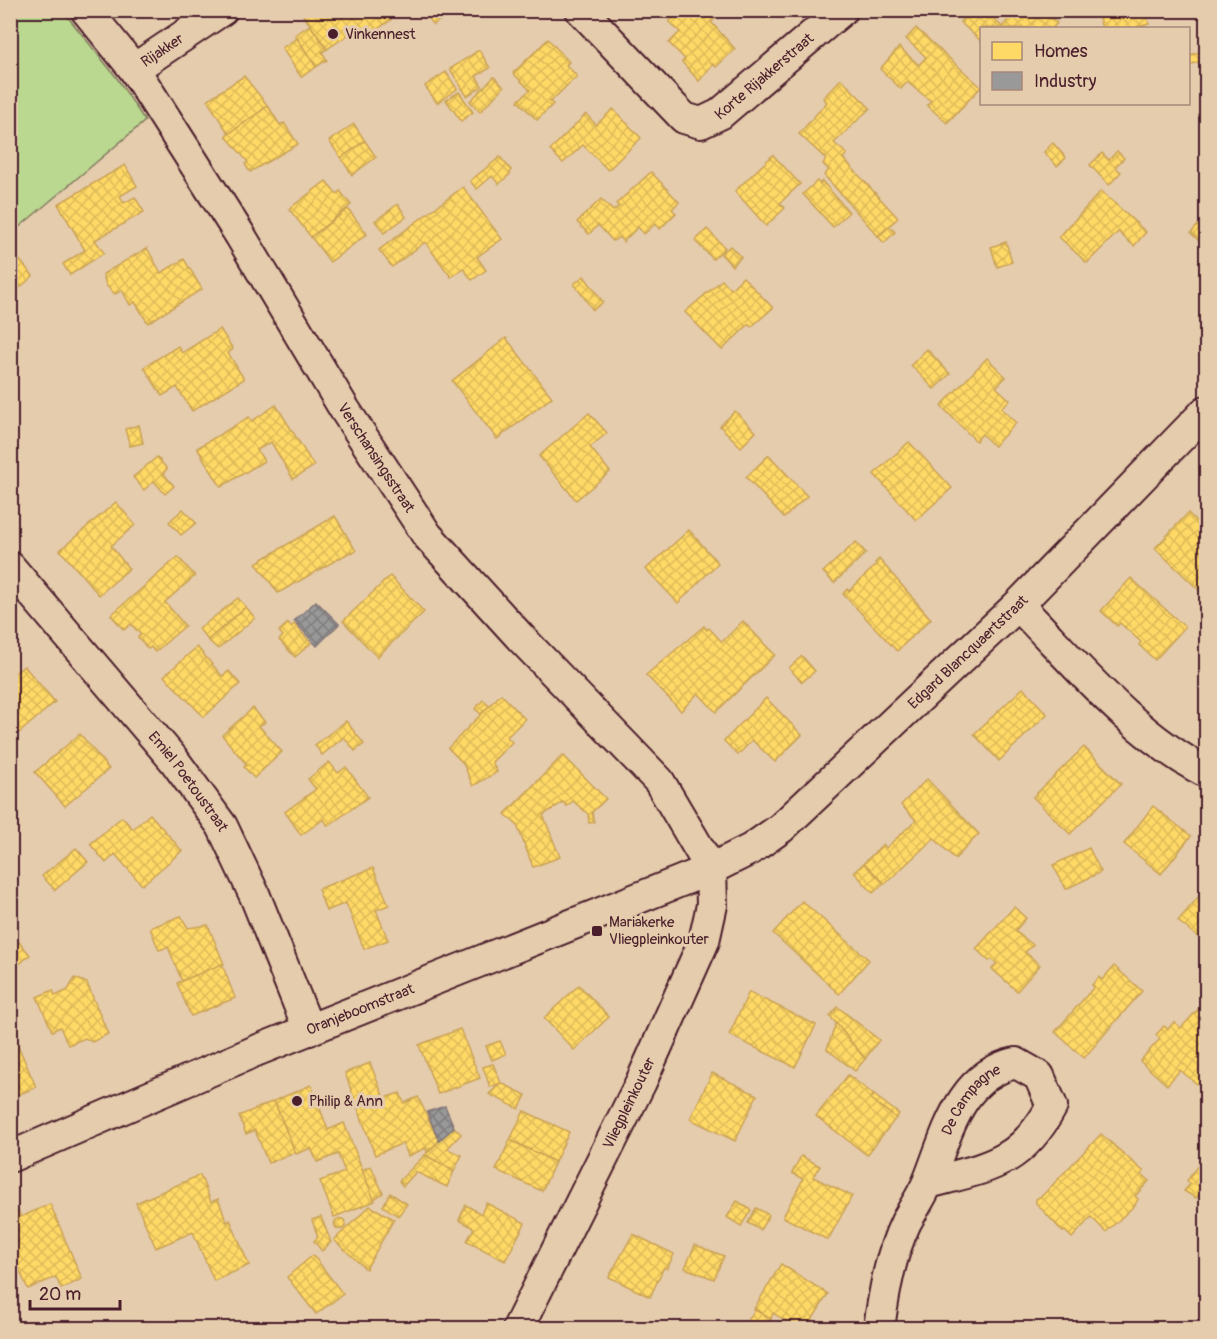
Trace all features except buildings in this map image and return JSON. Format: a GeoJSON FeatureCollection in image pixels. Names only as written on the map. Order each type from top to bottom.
{"type":"FeatureCollection","features":[{"type":"Feature","properties":{"kind":"street","name":"Verschansingsstraat"},"geometry":{"type":"LineString","coordinates":[[86,10],[134,69],[240,235],[345,410],[427,535],[520,637],[659,781],[711,869]]}},
{"type":"Feature","properties":{"kind":"street","name":"Rijakker"},"geometry":{"type":"LineString","coordinates":[[134,69],[222,10]]}},
{"type":"Feature","properties":{"kind":"street","name":"Korte Rijakkerstraat"},"geometry":{"type":"LineString","coordinates":[[581,10],[684,118],[701,123],[720,114],[842,10]]}},
{"type":"Feature","properties":{"kind":"street","name":"Edgard Blancquaertstraat"},"geometry":{"type":"LineString","coordinates":[[711,869],[751,849],[781,828],[1018,605],[1206,411]]}},
{"type":"Feature","properties":{"kind":"street","name":"Emiel Poetoustraat"},"geometry":{"type":"LineString","coordinates":[[10,567],[174,760],[222,826],[255,896],[309,1030]]}},
{"type":"Feature","properties":{"kind":"street"},"geometry":{"type":"LineString","coordinates":[[1018,605],[1141,729],[1165,748],[1206,772]]}},
{"type":"Feature","properties":{"kind":"street","name":"Oranjeboomstraat"},"geometry":{"type":"LineString","coordinates":[[10,1157],[309,1030],[711,869]]}},
{"type":"Feature","properties":{"kind":"street","name":"Vliegpleinkouter"},"geometry":{"type":"LineString","coordinates":[[518,1329],[641,1082],[704,941],[712,905],[711,869]]}},
{"type":"Feature","properties":{"kind":"street"},"geometry":{"type":"LineString","coordinates":[[879,1329],[884,1287],[905,1224],[928,1183]]}},
{"type":"Feature","properties":{"kind":"green space"},"geometry":{"type":"Polygon","coordinates":[[[11,10],[63,11],[117,78],[145,121],[11,234],[11,10]]]}},
{"type":"Feature","properties":{"kind":"place","name":"Vinkennest"},"geometry":{"type":"Point","coordinates":[333,34]}},
{"type":"Feature","properties":{"kind":"place","name":"Mariakerke Vliegpleinkouter"},"geometry":{"type":"Point","coordinates":[597,931]}},
{"type":"Feature","properties":{"kind":"place","name":"Philip & Ann"},"geometry":{"type":"Point","coordinates":[297,1101]}}]}
